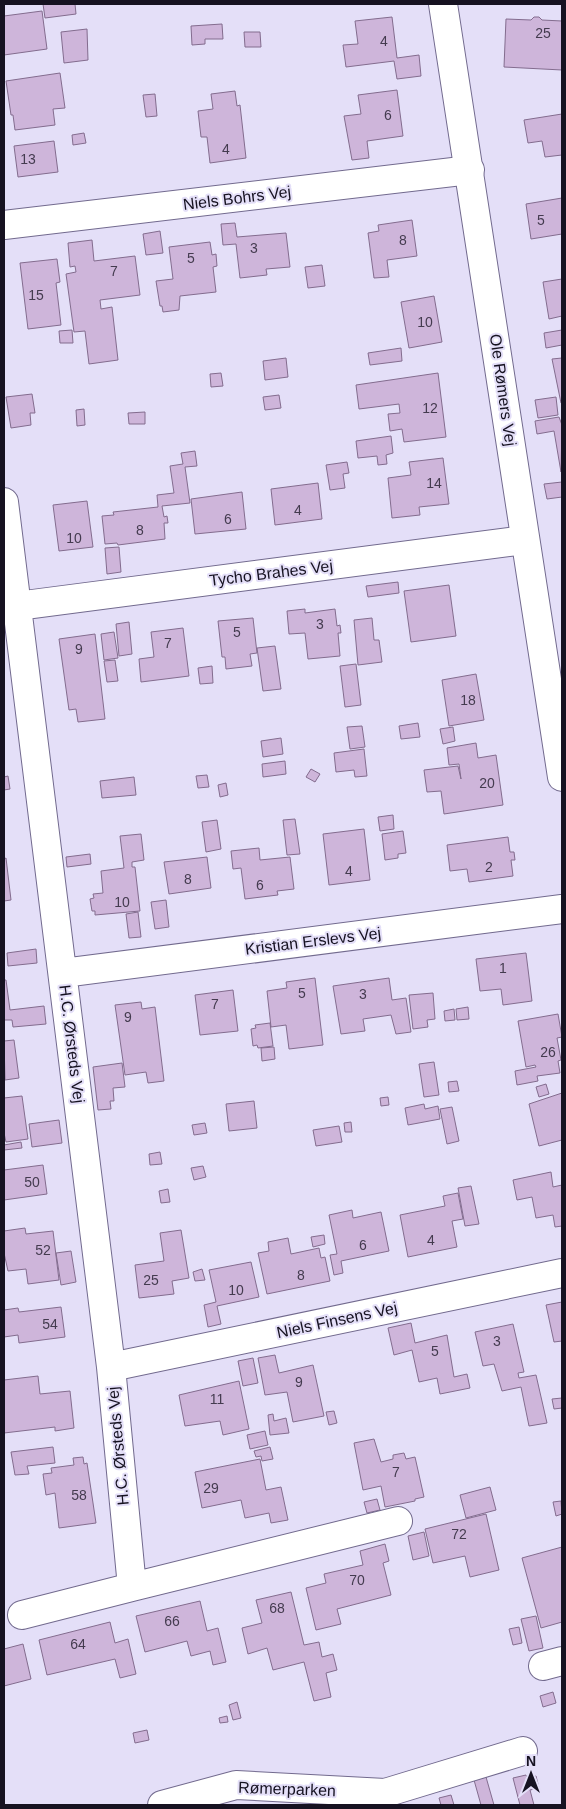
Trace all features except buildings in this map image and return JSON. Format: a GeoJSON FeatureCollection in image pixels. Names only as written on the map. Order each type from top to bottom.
{"type":"FeatureCollection","features":[{"type":"Feature","properties":{"kind":"street","name":"Ole Rømers Vej"},"geometry":{"type":"LineString","coordinates":[[443,4],[562,777]]}},
{"type":"Feature","properties":{"kind":"street","name":"Niels Bohrs Vej"},"geometry":{"type":"LineString","coordinates":[[4,225],[470,170]]}},
{"type":"Feature","properties":{"kind":"street","name":"H.C. Ørsteds Vej"},"geometry":{"type":"LineString","coordinates":[[4,502],[111,1367],[132,1587]]}},
{"type":"Feature","properties":{"kind":"street","name":"Tycho Brahes Vej"},"geometry":{"type":"LineString","coordinates":[[17,606],[524,540]]}},
{"type":"Feature","properties":{"kind":"street","name":"Kristian Erslevs Vej"},"geometry":{"type":"LineString","coordinates":[[63,973],[562,909]]}},
{"type":"Feature","properties":{"kind":"street","name":"Niels Finsens Vej"},"geometry":{"type":"LineString","coordinates":[[111,1367],[562,1273]]}},
{"type":"Feature","properties":{"kind":"street"},"geometry":{"type":"LineString","coordinates":[[22,1615],[398,1521]]}},
{"type":"Feature","properties":{"kind":"street","name":"Rømerparken"},"geometry":{"type":"LineString","coordinates":[[162,1805],[236,1785],[387,1799],[523,1752]]}}]}
